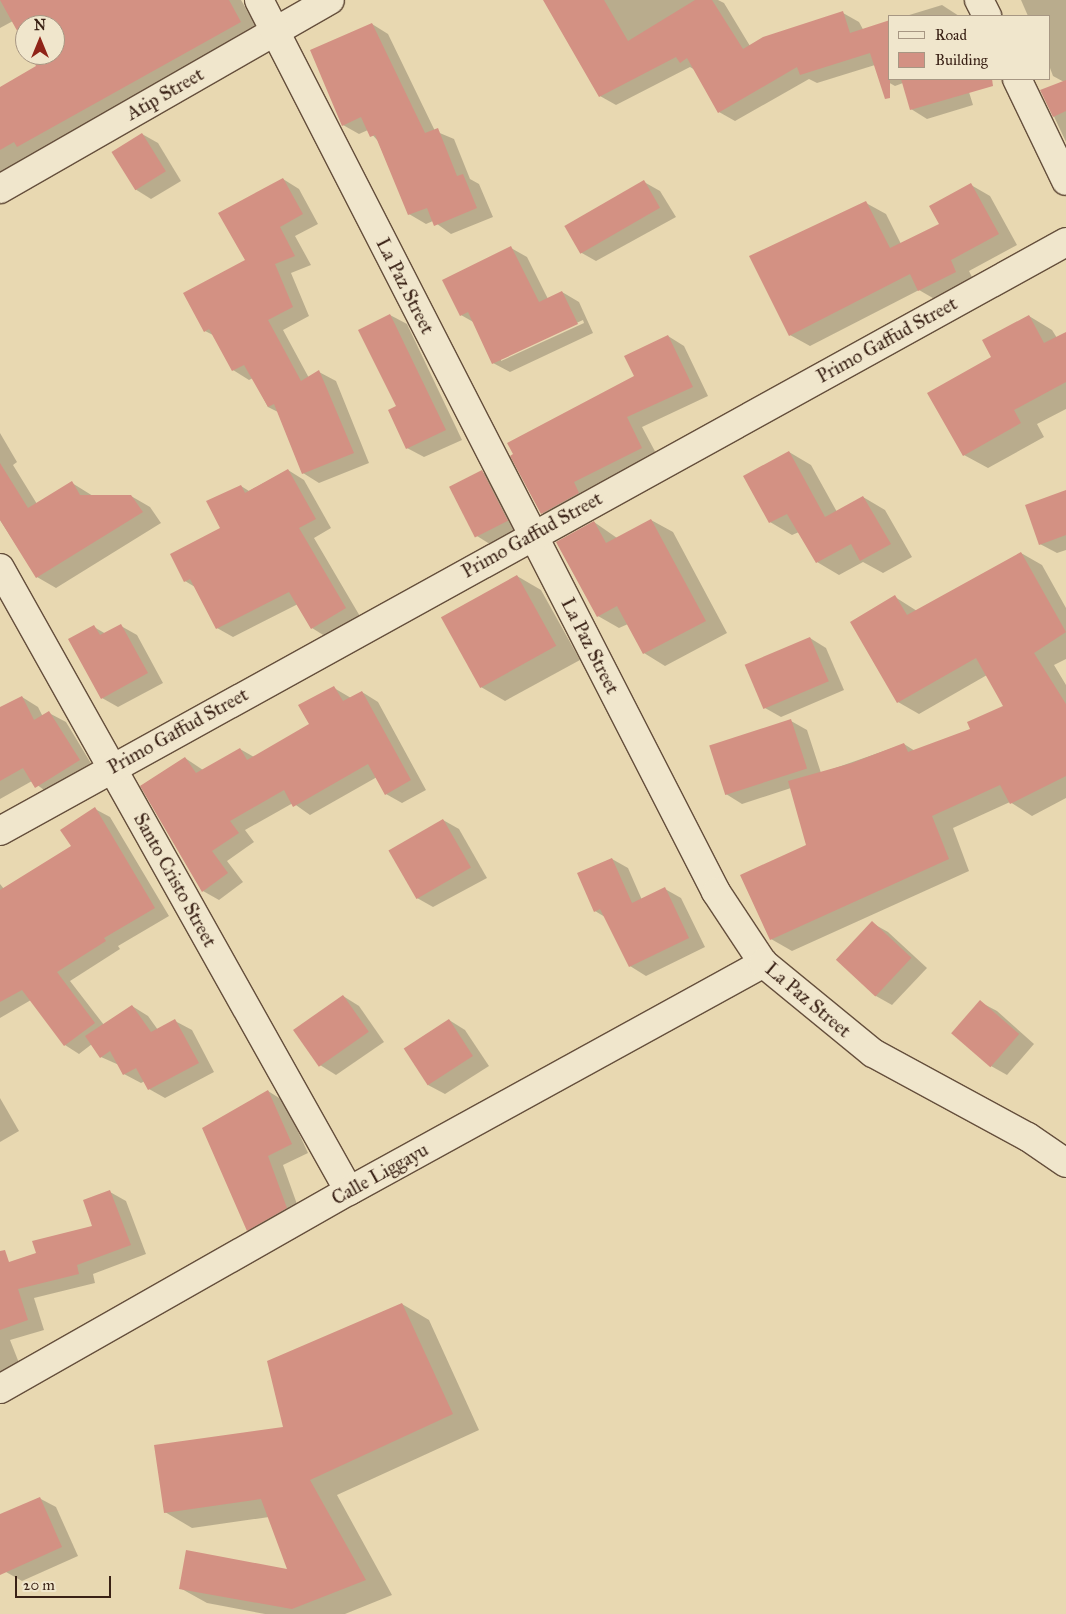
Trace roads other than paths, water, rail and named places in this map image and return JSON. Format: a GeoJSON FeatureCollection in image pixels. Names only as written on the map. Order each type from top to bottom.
{"type":"FeatureCollection","features":[{"type":"Feature","properties":{"kind":"street","name":"La Paz Street"},"geometry":{"type":"LineString","coordinates":[[259,0],[716,892],[762,963],[873,1053],[1028,1137],[1066,1163]]}},
{"type":"Feature","properties":{"kind":"street","name":"Atip Street"},"geometry":{"type":"LineString","coordinates":[[0,189],[330,0]]}},
{"type":"Feature","properties":{"kind":"street"},"geometry":{"type":"LineString","coordinates":[[979,0],[986,15]]}},
{"type":"Feature","properties":{"kind":"street"},"geometry":{"type":"LineString","coordinates":[[1017,80],[1066,181]]}},
{"type":"Feature","properties":{"kind":"street","name":"Primo Gaffud Street"},"geometry":{"type":"LineString","coordinates":[[0,831],[532,534],[1066,242]]}},
{"type":"Feature","properties":{"kind":"street","name":"Santo Cristo Street"},"geometry":{"type":"LineString","coordinates":[[0,568],[349,1191]]}},
{"type":"Feature","properties":{"kind":"street","name":"Calle Liggayu"},"geometry":{"type":"LineString","coordinates":[[0,1389],[349,1191],[762,963]]}}]}
